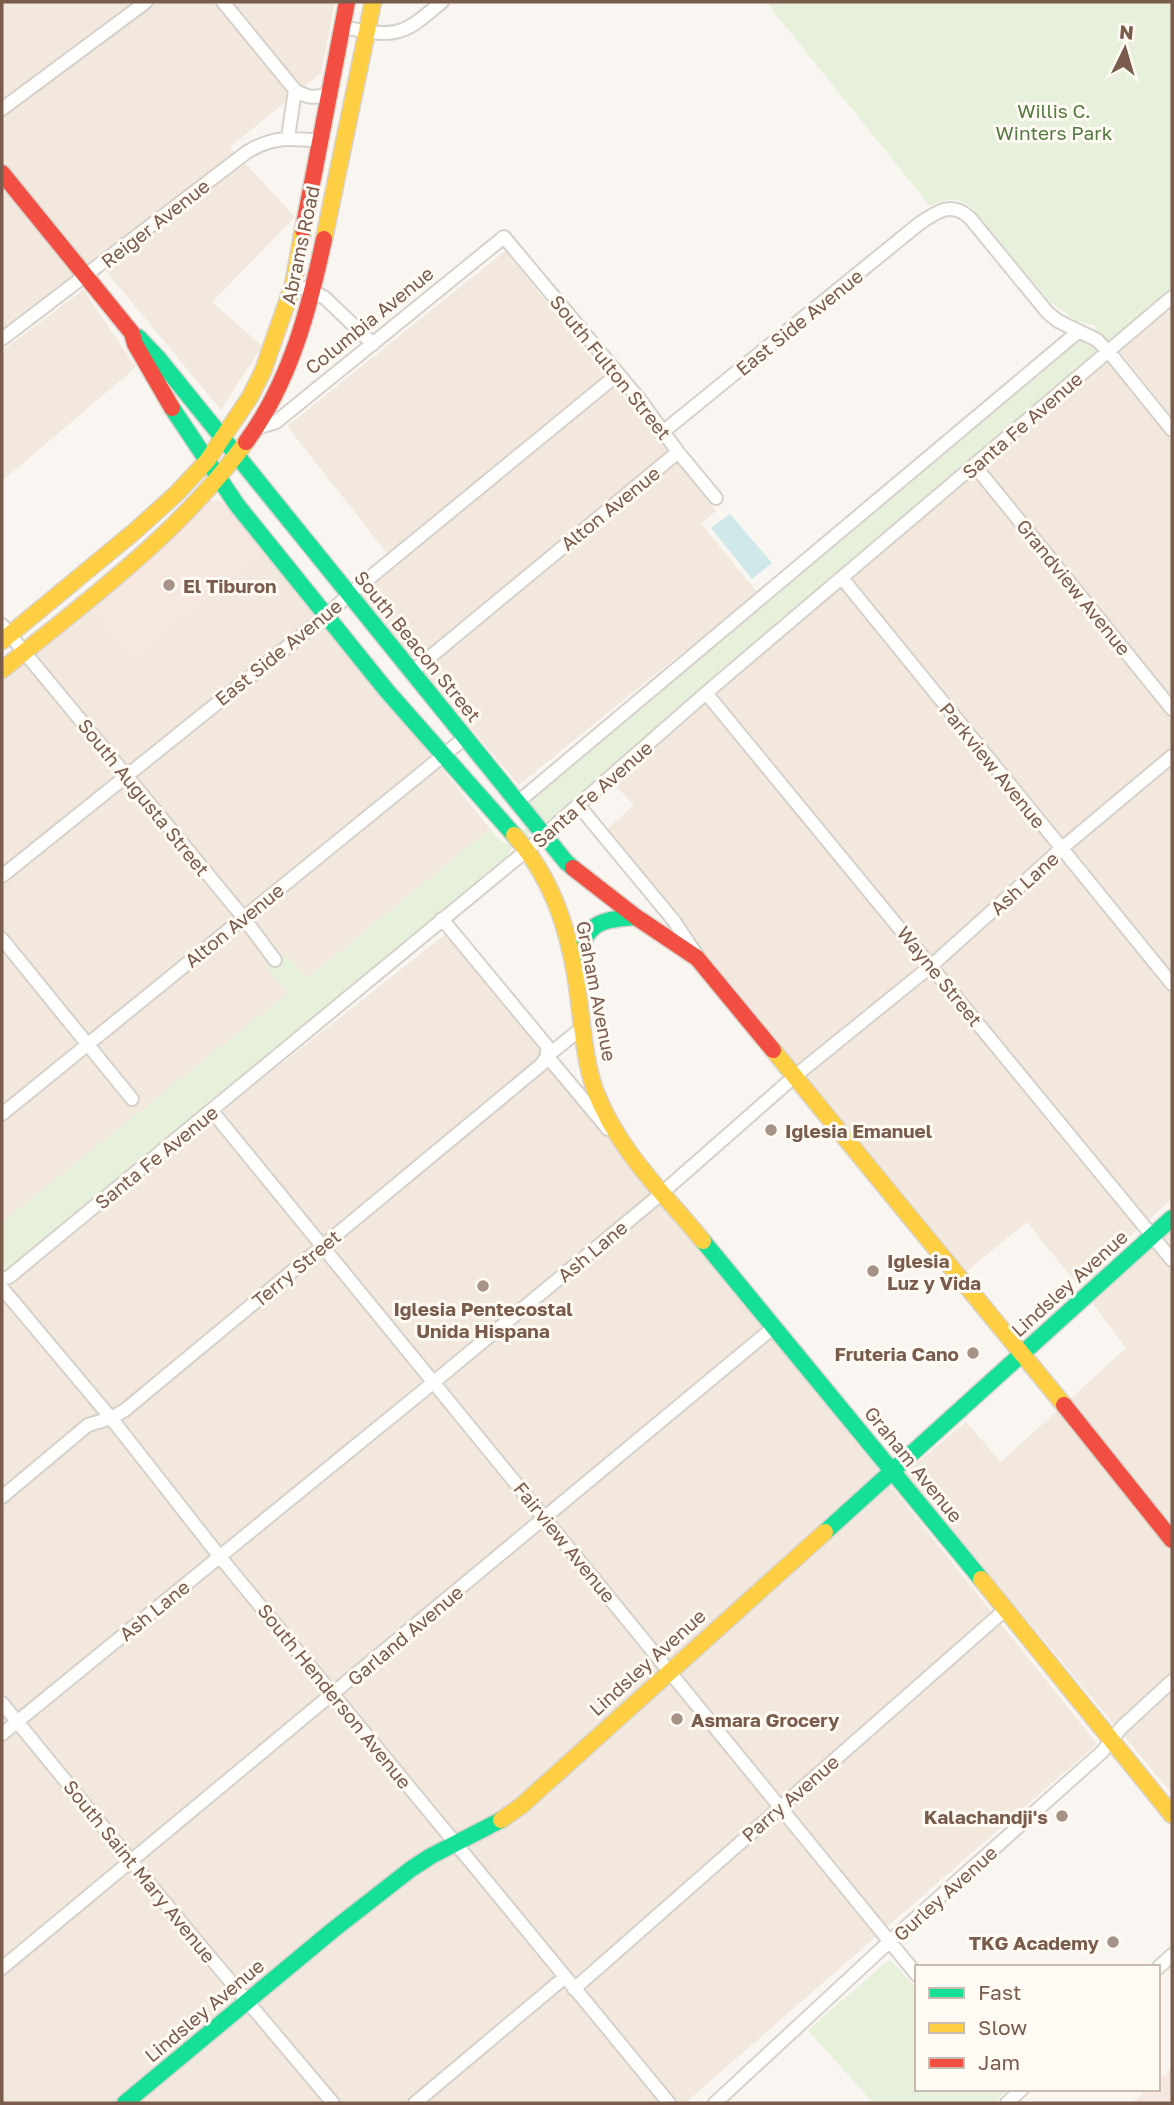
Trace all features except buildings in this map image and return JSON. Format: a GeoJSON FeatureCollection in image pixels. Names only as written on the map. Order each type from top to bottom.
{"type":"FeatureCollection","features":[{"type":"Feature","properties":{"kind":"street"},"geometry":{"type":"LineString","coordinates":[[2,110],[146,2]]}},
{"type":"Feature","properties":{"kind":"street"},"geometry":{"type":"LineString","coordinates":[[223,2],[295,90],[308,97],[321,97],[330,93]]}},
{"type":"Feature","properties":{"kind":"street","name":"Abrams Road"},"geometry":{"type":"LineString","coordinates":[[207,461],[250,397],[263,371],[293,285],[347,2]]}},
{"type":"Feature","properties":{"kind":"street","name":"Abrams Road"},"geometry":{"type":"LineString","coordinates":[[218,478],[257,428],[296,345],[313,291],[373,2]]}},
{"type":"Feature","properties":{"kind":"street"},"geometry":{"type":"LineString","coordinates":[[342,27],[390,33],[414,24],[443,2]]}},
{"type":"Feature","properties":{"kind":"street"},"geometry":{"type":"LineString","coordinates":[[288,138],[295,90]]}},
{"type":"Feature","properties":{"kind":"street"},"geometry":{"type":"LineString","coordinates":[[320,141],[346,132]]}},
{"type":"Feature","properties":{"kind":"street","name":"Reiger Avenue"},"geometry":{"type":"LineString","coordinates":[[2,339],[247,152],[262,143],[288,138],[320,141]]}},
{"type":"Feature","properties":{"kind":"street"},"geometry":{"type":"LineString","coordinates":[[2,173],[132,333],[147,366],[218,478],[325,616],[527,850]]}},
{"type":"Feature","properties":{"kind":"street","name":"East Side Avenue"},"geometry":{"type":"LineString","coordinates":[[664,431],[935,212],[947,208],[964,212],[1042,307],[1058,321],[1079,331]]}},
{"type":"Feature","properties":{"kind":"street","name":"South Fulton Street"},"geometry":{"type":"LineString","coordinates":[[504,237],[618,374],[716,498]]}},
{"type":"Feature","properties":{"kind":"street","name":"Columbia Avenue"},"geometry":{"type":"LineString","coordinates":[[257,428],[276,422],[504,237]]}},
{"type":"Feature","properties":{"kind":"street"},"geometry":{"type":"LineString","coordinates":[[293,285],[313,291],[337,307],[373,344]]}},
{"type":"Feature","properties":{"kind":"street","name":"Santa Fe Avenue"},"geometry":{"type":"LineString","coordinates":[[2,1279],[9,1277],[544,836],[706,693],[1172,297]]}},
{"type":"Feature","properties":{"kind":"street"},"geometry":{"type":"LineString","coordinates":[[1079,331],[1097,340],[1108,351],[1172,430]]}},
{"type":"Feature","properties":{"kind":"street","name":"Santa Fe Avenue"},"geometry":{"type":"LineString","coordinates":[[518,802],[1079,331]]}},
{"type":"Feature","properties":{"kind":"street","name":"South Beacon Street"},"geometry":{"type":"LineString","coordinates":[[132,333],[158,358],[566,862],[636,917],[697,958]]}},
{"type":"Feature","properties":{"kind":"street","name":"East Side Avenue"},"geometry":{"type":"LineString","coordinates":[[2,876],[325,616],[618,374]]}},
{"type":"Feature","properties":{"kind":"street","name":"Alton Avenue"},"geometry":{"type":"LineString","coordinates":[[413,671],[678,452]]}},
{"type":"Feature","properties":{"kind":"street"},"geometry":{"type":"LineString","coordinates":[[4,634],[161,508],[207,461]]}},
{"type":"Feature","properties":{"kind":"street","name":"Grandview Avenue"},"geometry":{"type":"LineString","coordinates":[[975,466],[1172,709]]}},
{"type":"Feature","properties":{"kind":"street"},"geometry":{"type":"LineString","coordinates":[[2,670],[151,544],[218,478]]}},
{"type":"Feature","properties":{"kind":"street","name":"Parkview Avenue"},"geometry":{"type":"LineString","coordinates":[[842,578],[1172,984]]}},
{"type":"Feature","properties":{"kind":"street","name":"South Augusta Street"},"geometry":{"type":"LineString","coordinates":[[4,634],[24,651],[243,917],[275,960]]}},
{"type":"Feature","properties":{"kind":"street","name":"Wayne Street"},"geometry":{"type":"LineString","coordinates":[[706,693],[1172,1260]]}},
{"type":"Feature","properties":{"kind":"street","name":"Alton Avenue"},"geometry":{"type":"LineString","coordinates":[[2,1114],[466,737]]}},
{"type":"Feature","properties":{"kind":"street","name":"Ash Lane"},"geometry":{"type":"LineString","coordinates":[[2,1734],[434,1382],[663,1191],[795,1076],[931,966],[1062,849],[1172,756]]}},
{"type":"Feature","properties":{"kind":"street","name":"South Beacon Street"},"geometry":{"type":"LineString","coordinates":[[579,806],[674,921],[697,958],[1172,1540]]}},
{"type":"Feature","properties":{"kind":"street","name":"Graham Avenue"},"geometry":{"type":"LineString","coordinates":[[527,850],[556,901],[575,970],[582,1028],[594,1086],[621,1141]]}},
{"type":"Feature","properties":{"kind":"street"},"geometry":{"type":"LineString","coordinates":[[575,970],[583,939],[590,929],[599,922],[614,918],[636,917]]}},
{"type":"Feature","properties":{"kind":"street","name":"Graham Avenue"},"geometry":{"type":"LineString","coordinates":[[442,919],[547,1046],[547,1056],[663,1191],[1172,1815]]}},
{"type":"Feature","properties":{"kind":"street"},"geometry":{"type":"LineString","coordinates":[[2,939],[132,1100]]}},
{"type":"Feature","properties":{"kind":"street","name":"Terry Street"},"geometry":{"type":"LineString","coordinates":[[2,1497],[88,1425],[111,1418],[125,1410],[582,1028]]}},
{"type":"Feature","properties":{"kind":"street","name":"Fairview Avenue"},"geometry":{"type":"LineString","coordinates":[[212,1111],[915,1973]]}},
{"type":"Feature","properties":{"kind":"street","name":"Lindsley Avenue"},"geometry":{"type":"LineString","coordinates":[[125,2103],[333,1930],[411,1869],[508,1816],[521,1806],[1172,1218]]}},
{"type":"Feature","properties":{"kind":"street","name":"South Henderson Avenue"},"geometry":{"type":"LineString","coordinates":[[2,1288],[669,2103]]}},
{"type":"Feature","properties":{"kind":"street","name":"Garland Avenue"},"geometry":{"type":"LineString","coordinates":[[2,1968],[774,1327]]}},
{"type":"Feature","properties":{"kind":"street","name":"Parry Avenue"},"geometry":{"type":"LineString","coordinates":[[574,1989],[1006,1609]]}},
{"type":"Feature","properties":{"kind":"street","name":"Gurley Avenue"},"geometry":{"type":"LineString","coordinates":[[715,2103],[889,1942],[1102,1752],[1121,1728],[1172,1681]]}},
{"type":"Feature","properties":{"kind":"street","name":"South Saint Mary Avenue"},"geometry":{"type":"LineString","coordinates":[[2,1703],[333,2103]]}},
{"type":"Feature","properties":{"kind":"street"},"geometry":{"type":"LineString","coordinates":[[415,2103],[565,1977]]}},
{"type":"Feature","properties":{"kind":"shaded area"},"geometry":{"type":"Polygon","coordinates":[[[2,2],[335,2],[321,73],[230,147],[295,217],[212,302],[262,346],[221,410],[96,259],[2,329],[2,2]]]}},
{"type":"Feature","properties":{"kind":"shaded area"},"geometry":{"type":"Polygon","coordinates":[[[505,251],[716,511],[701,524],[757,592],[519,785],[360,596],[397,566],[287,426],[505,251]]]}},
{"type":"Feature","properties":{"kind":"shaded area"},"geometry":{"type":"Polygon","coordinates":[[[83,290],[136,367],[2,481],[2,351],[83,290]]]}},
{"type":"Feature","properties":{"kind":"shaded area"},"geometry":{"type":"Polygon","coordinates":[[[1172,300],[1172,417],[1118,349],[1172,300]]]}},
{"type":"Feature","properties":{"kind":"shaded area"},"geometry":{"type":"Polygon","coordinates":[[[1107,360],[1172,441],[1172,1199],[1077,1284],[1027,1222],[967,1271],[605,831],[634,805],[613,783],[1107,360]]]}},
{"type":"Feature","properties":{"kind":"shaded area"},"geometry":{"type":"Polygon","coordinates":[[[210,500],[225,502],[266,549],[130,663],[91,609],[210,500]]]}},
{"type":"Feature","properties":{"kind":"shaded area"},"geometry":{"type":"Polygon","coordinates":[[[266,549],[490,829],[307,978],[266,967],[288,993],[2,1222],[2,678],[91,608],[130,662],[266,549]]]}},
{"type":"Feature","properties":{"kind":"shaded area"},"geometry":{"type":"Polygon","coordinates":[[[448,932],[1097,1744],[685,2103],[2,2103],[2,1285],[448,932]]]}},
{"type":"Feature","properties":{"kind":"shaded area"},"geometry":{"type":"Polygon","coordinates":[[[1172,1230],[1172,1794],[905,1473],[966,1422],[1001,1462],[1126,1348],[1092,1303],[1172,1230]]]}},
{"type":"Feature","properties":{"kind":"shaded area"},"geometry":{"type":"Polygon","coordinates":[[[1172,2068],[1172,2103],[1132,2103],[1146,2091],[1160,2091],[1160,2078],[1172,2068]]]}},
{"type":"Feature","properties":{"kind":"green space","name":"Willis C. Winters Park"},"geometry":{"type":"Polygon","coordinates":[[[766,2],[1172,2],[1172,289],[1117,337],[1096,351],[555,817],[544,821],[512,848],[505,859],[6,1272],[2,1270],[2,1222],[288,993],[266,967],[285,954],[308,978],[490,829],[507,844],[540,817],[530,804],[534,798],[1098,326],[1075,320],[1049,301],[970,206],[961,201],[950,200],[930,206],[766,2]]]}},
{"type":"Feature","properties":{"kind":"green space"},"geometry":{"type":"Polygon","coordinates":[[[890,1959],[915,1987],[915,2091],[1007,2091],[993,2103],[873,2103],[808,2030],[890,1959]]]}},
{"type":"Feature","properties":{"kind":"water"},"geometry":{"type":"Polygon","coordinates":[[[730,514],[772,563],[752,579],[711,528],[730,514]]]}},
{"type":"Feature","properties":{"kind":"traffic: fast"},"geometry":{"type":"LineString","coordinates":[[138,337],[158,358],[573,868]]}},
{"type":"Feature","properties":{"kind":"traffic: fast"},"geometry":{"type":"LineString","coordinates":[[172,408],[237,505],[387,691],[514,835]]}},
{"type":"Feature","properties":{"kind":"traffic: fast"},"geometry":{"type":"LineString","coordinates":[[575,968],[583,943],[593,928],[609,920],[636,917]]}},
{"type":"Feature","properties":{"kind":"traffic: fast"},"geometry":{"type":"LineString","coordinates":[[825,1532],[1172,1218]]}},
{"type":"Feature","properties":{"kind":"traffic: fast"},"geometry":{"type":"LineString","coordinates":[[703,1241],[981,1579]]}},
{"type":"Feature","properties":{"kind":"traffic: fast"},"geometry":{"type":"LineString","coordinates":[[125,2103],[333,1930],[411,1869],[501,1820]]}},
{"type":"Feature","properties":{"kind":"traffic: slow"},"geometry":{"type":"LineString","coordinates":[[324,239],[373,2]]}},
{"type":"Feature","properties":{"kind":"traffic: slow"},"geometry":{"type":"LineString","coordinates":[[2,641],[135,531],[207,461],[250,397],[263,371],[293,285],[303,230]]}},
{"type":"Feature","properties":{"kind":"traffic: slow"},"geometry":{"type":"LineString","coordinates":[[2,670],[100,591],[162,536],[220,475],[246,442]]}},
{"type":"Feature","properties":{"kind":"traffic: slow"},"geometry":{"type":"LineString","coordinates":[[514,835],[541,872],[560,913],[572,956],[589,1069],[604,1112],[643,1170],[703,1241]]}},
{"type":"Feature","properties":{"kind":"traffic: slow"},"geometry":{"type":"LineString","coordinates":[[773,1050],[1064,1405]]}},
{"type":"Feature","properties":{"kind":"traffic: slow"},"geometry":{"type":"LineString","coordinates":[[501,1820],[521,1806],[825,1532]]}},
{"type":"Feature","properties":{"kind":"traffic: slow"},"geometry":{"type":"LineString","coordinates":[[981,1579],[1172,1815]]}},
{"type":"Feature","properties":{"kind":"traffic: jam"},"geometry":{"type":"LineString","coordinates":[[303,230],[347,2]]}},
{"type":"Feature","properties":{"kind":"traffic: jam"},"geometry":{"type":"LineString","coordinates":[[2,173],[132,333],[135,344],[172,408]]}},
{"type":"Feature","properties":{"kind":"traffic: jam"},"geometry":{"type":"LineString","coordinates":[[246,442],[275,395],[296,345],[324,239]]}},
{"type":"Feature","properties":{"kind":"traffic: jam"},"geometry":{"type":"LineString","coordinates":[[573,868],[636,917],[697,958],[773,1050]]}},
{"type":"Feature","properties":{"kind":"traffic: jam"},"geometry":{"type":"LineString","coordinates":[[1064,1405],[1172,1540]]}},
{"type":"Feature","properties":{"kind":"place","name":"El Tiburon"},"geometry":{"type":"Point","coordinates":[169,585]}},
{"type":"Feature","properties":{"kind":"place","name":"Iglesia Emanuel"},"geometry":{"type":"Point","coordinates":[771,1130]}},
{"type":"Feature","properties":{"kind":"place","name":"Iglesia Luz y Vida"},"geometry":{"type":"Point","coordinates":[873,1271]}},
{"type":"Feature","properties":{"kind":"place","name":"Iglesia Pentecostal Unida Hispana"},"geometry":{"type":"Point","coordinates":[483,1286]}},
{"type":"Feature","properties":{"kind":"place","name":"Fruteria Cano"},"geometry":{"type":"Point","coordinates":[973,1353]}},
{"type":"Feature","properties":{"kind":"place","name":"Asmara Grocery"},"geometry":{"type":"Point","coordinates":[677,1719]}},
{"type":"Feature","properties":{"kind":"place","name":"Kalachandji's"},"geometry":{"type":"Point","coordinates":[1062,1816]}},
{"type":"Feature","properties":{"kind":"place","name":"TKG Academy"},"geometry":{"type":"Point","coordinates":[1113,1942]}}]}
